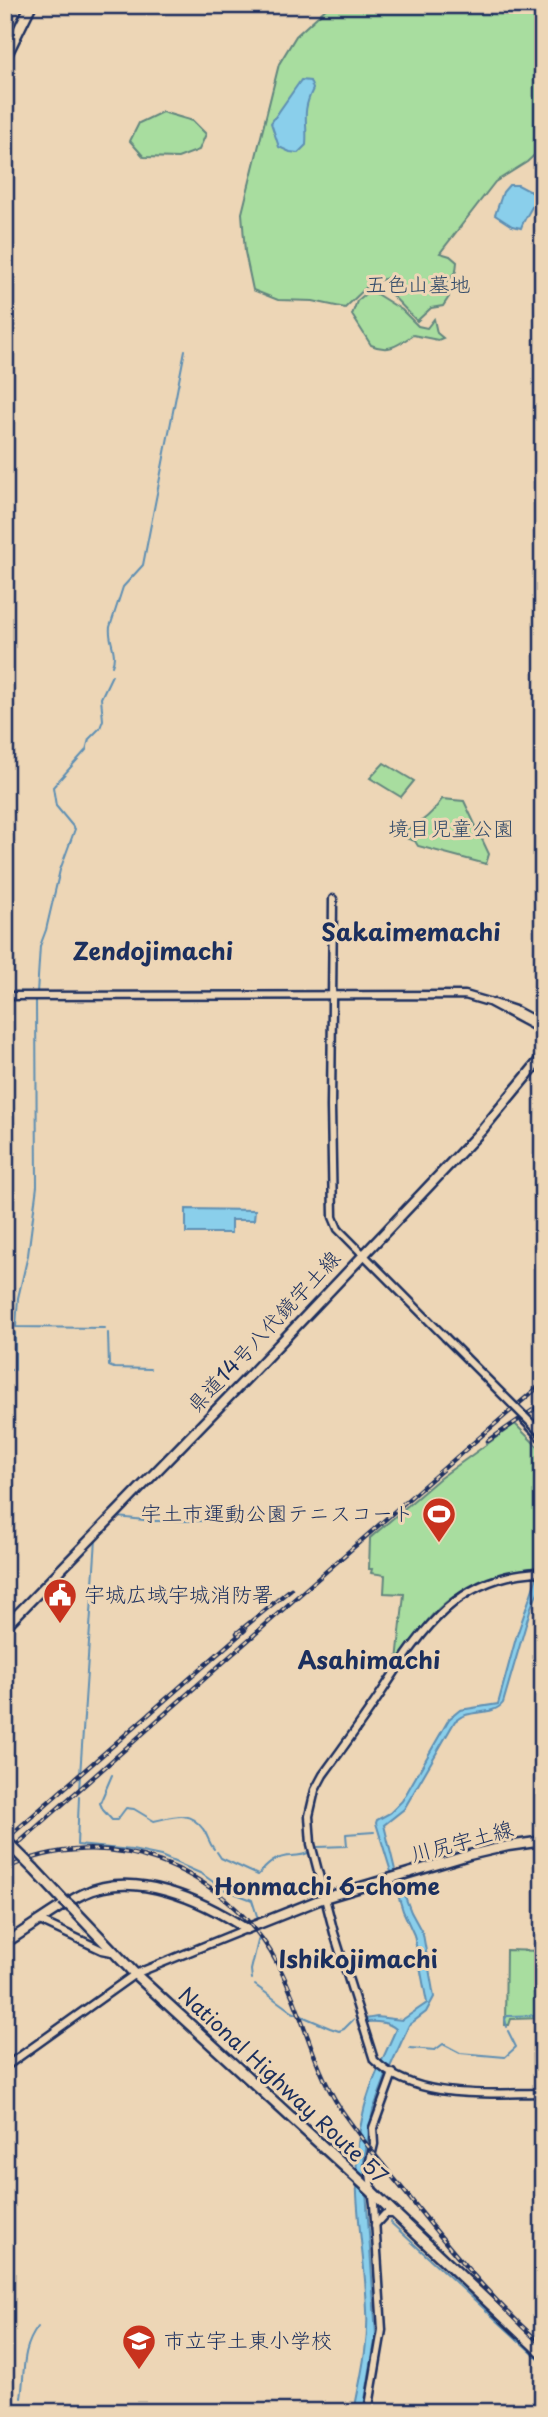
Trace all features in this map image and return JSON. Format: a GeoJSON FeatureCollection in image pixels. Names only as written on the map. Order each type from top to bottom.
{"type":"FeatureCollection","features":[{"type":"Feature","properties":{"kind":"highway"},"geometry":{"type":"LineString","coordinates":[[5,46],[25,5]]}},
{"type":"Feature","properties":{"kind":"highway"},"geometry":{"type":"LineString","coordinates":[[5,58],[31,5]]}},
{"type":"Feature","properties":{"kind":"highway","name":"National Highway Route 57"},"geometry":{"type":"LineString","coordinates":[[5,1840],[135,1974],[355,2176],[543,2354]]}},
{"type":"Feature","properties":{"kind":"main road","name":"県道14号八代鏡宇土線"},"geometry":{"type":"LineString","coordinates":[[5,1627],[249,1376],[482,1130],[543,1055]]}},
{"type":"Feature","properties":{"kind":"main road","name":"川尻宇土線"},"geometry":{"type":"LineString","coordinates":[[246,1929],[324,1898],[488,1850],[543,1841]]}},
{"type":"Feature","properties":{"kind":"main road"},"geometry":{"type":"LineString","coordinates":[[5,1943],[83,1894],[111,1885],[127,1885],[189,1898],[246,1929]]}},
{"type":"Feature","properties":{"kind":"street"},"geometry":{"type":"LineString","coordinates":[[333,899],[333,1217],[338,1229],[543,1438]]}},
{"type":"Feature","properties":{"kind":"street"},"geometry":{"type":"LineString","coordinates":[[5,996],[464,995],[503,1004],[543,1025]]}},
{"type":"Feature","properties":{"kind":"street"},"geometry":{"type":"LineString","coordinates":[[489,1002],[543,1031]]}},
{"type":"Feature","properties":{"kind":"street"},"geometry":{"type":"LineString","coordinates":[[525,1421],[543,1438]]}},
{"type":"Feature","properties":{"kind":"street"},"geometry":{"type":"LineString","coordinates":[[541,1572],[514,1574],[480,1587],[438,1615],[424,1630],[323,1775],[315,1790],[308,1829],[324,1898],[370,2052],[387,2070],[423,2086],[446,2092],[543,2093]]}},
{"type":"Feature","properties":{"kind":"street"},"geometry":{"type":"LineString","coordinates":[[40,1921],[102,1950],[113,1952]]}},
{"type":"Feature","properties":{"kind":"street"},"geometry":{"type":"LineString","coordinates":[[5,2067],[135,1974],[246,1929]]}},
{"type":"Feature","properties":{"kind":"street"},"geometry":{"type":"LineString","coordinates":[[368,2412],[382,2330],[369,2165],[374,2144],[373,2129],[387,2070]]}},
{"type":"Feature","properties":{"kind":"street"},"geometry":{"type":"LineString","coordinates":[[375,2225],[385,2214],[395,2214]]}},
{"type":"Feature","properties":{"kind":"green space","name":"五色山墓地"},"geometry":{"type":"Polygon","coordinates":[[[330,5],[543,5],[543,147],[527,162],[495,182],[440,253],[457,262],[456,271],[444,285],[449,297],[443,306],[431,308],[417,321],[387,290],[388,278],[372,282],[345,308],[313,301],[278,300],[253,290],[245,252],[242,213],[279,64],[296,36],[330,5]]]}},
{"type":"Feature","properties":{"kind":"green space"},"geometry":{"type":"Polygon","coordinates":[[[162,112],[193,121],[206,134],[199,150],[178,158],[144,157],[130,141],[139,123],[162,112]]]}},
{"type":"Feature","properties":{"kind":"green space"},"geometry":{"type":"Polygon","coordinates":[[[370,290],[402,310],[418,326],[427,328],[434,319],[437,333],[443,338],[438,340],[413,335],[388,348],[371,345],[352,315],[357,301],[370,290]]]}},
{"type":"Feature","properties":{"kind":"green space"},"geometry":{"type":"Polygon","coordinates":[[[384,763],[414,781],[401,797],[370,778],[384,763]]]}},
{"type":"Feature","properties":{"kind":"green space","name":"境目児童公園"},"geometry":{"type":"Polygon","coordinates":[[[442,799],[464,801],[489,854],[486,864],[418,846],[415,841],[396,835],[396,832],[410,828],[422,820],[442,799]]]}},
{"type":"Feature","properties":{"kind":"green space"},"geometry":{"type":"Polygon","coordinates":[[[515,1424],[543,1452],[543,1536],[539,1542],[540,1566],[494,1577],[452,1598],[429,1619],[397,1661],[404,1594],[384,1593],[385,1575],[371,1573],[370,1538],[440,1478],[515,1424]]]}},
{"type":"Feature","properties":{"kind":"green space"},"geometry":{"type":"Polygon","coordinates":[[[506,1950],[543,1951],[543,2018],[511,2019],[509,2025],[505,2025],[506,1950]]]}},
{"type":"Feature","properties":{"kind":"water"},"geometry":{"type":"Polygon","coordinates":[[[301,80],[310,81],[313,89],[306,111],[306,145],[298,153],[279,147],[271,123],[301,80]]]}},
{"type":"Feature","properties":{"kind":"water"},"geometry":{"type":"Polygon","coordinates":[[[509,185],[518,185],[537,195],[521,228],[512,226],[495,215],[503,192],[509,185]]]}},
{"type":"Feature","properties":{"kind":"water"},"geometry":{"type":"Polygon","coordinates":[[[186,1209],[255,1210],[254,1220],[231,1220],[231,1233],[186,1233],[186,1209]]]}},
{"type":"Feature","properties":{"kind":"water"},"geometry":{"type":"Polygon","coordinates":[[[543,1538],[543,1582],[531,1607],[503,1703],[493,1710],[467,1715],[455,1721],[404,1809],[384,1825],[395,1870],[411,1912],[423,1934],[434,1997],[426,2012],[409,2025],[373,2110],[364,2161],[376,2335],[363,2412],[354,2412],[367,2336],[366,2286],[358,2213],[358,2139],[369,2092],[396,2029],[386,2023],[366,2022],[365,2019],[377,2017],[402,2020],[427,2003],[414,1935],[403,1911],[376,1823],[402,1801],[449,1719],[460,1710],[498,1704],[516,1638],[541,1565],[539,1545],[543,1538]]]}},
{"type":"Feature","properties":{"kind":"waterway"},"geometry":{"type":"LineString","coordinates":[[112,666],[114,656],[110,627],[123,587],[143,565],[185,350]]}},
{"type":"Feature","properties":{"kind":"waterway"},"geometry":{"type":"LineString","coordinates":[[37,993],[40,946],[60,870],[75,829],[56,806],[53,787],[86,750],[89,739],[100,728],[103,720],[101,698],[112,675]]}},
{"type":"Feature","properties":{"kind":"waterway"},"geometry":{"type":"LineString","coordinates":[[36,1000],[37,1186],[28,1255],[18,1298],[16,1327],[105,1328]]}},
{"type":"Feature","properties":{"kind":"waterway"},"geometry":{"type":"LineString","coordinates":[[15,1333],[15,1370]]}},
{"type":"Feature","properties":{"kind":"waterway"},"geometry":{"type":"LineString","coordinates":[[108,1333],[109,1366],[150,1369]]}},
{"type":"Feature","properties":{"kind":"waterway"},"geometry":{"type":"LineString","coordinates":[[5,1369],[11,1370]]}},
{"type":"Feature","properties":{"kind":"waterway"},"geometry":{"type":"LineString","coordinates":[[79,1790],[96,1539],[118,1517],[152,1521],[247,1521]]}},
{"type":"Feature","properties":{"kind":"waterway"},"geometry":{"type":"LineString","coordinates":[[112,1775],[100,1803],[112,1820],[117,1820],[126,1808],[134,1809],[154,1821],[174,1816],[186,1817],[203,1829],[214,1849]]}},
{"type":"Feature","properties":{"kind":"waterway"},"geometry":{"type":"LineString","coordinates":[[79,1797],[77,1845],[132,1850],[161,1856],[202,1874],[223,1889],[252,1900],[258,1919]]}},
{"type":"Feature","properties":{"kind":"waterway"},"geometry":{"type":"LineString","coordinates":[[318,1847],[347,1846],[346,1834],[374,1832]]}},
{"type":"Feature","properties":{"kind":"waterway"},"geometry":{"type":"LineString","coordinates":[[217,1852],[221,1858],[258,1875],[277,1859],[308,1853]]}},
{"type":"Feature","properties":{"kind":"waterway"},"geometry":{"type":"LineString","coordinates":[[252,1979],[251,1970],[259,1937]]}},
{"type":"Feature","properties":{"kind":"waterway"},"geometry":{"type":"LineString","coordinates":[[255,1985],[292,2012],[330,2028],[339,2031],[353,2020]]}},
{"type":"Feature","properties":{"kind":"waterway"},"geometry":{"type":"LineString","coordinates":[[507,2027],[507,2016],[543,2015]]}},
{"type":"Feature","properties":{"kind":"waterway"},"geometry":{"type":"LineString","coordinates":[[410,2048],[435,2050],[443,2044],[460,2053],[505,2057],[516,2047],[508,2031]]}},
{"type":"Feature","properties":{"kind":"waterway"},"geometry":{"type":"LineString","coordinates":[[390,2222],[543,2363]]}},
{"type":"Feature","properties":{"kind":"waterway"},"geometry":{"type":"LineString","coordinates":[[21,2398],[26,2352],[38,2327]]}},
{"type":"Feature","properties":{"kind":"waterway"},"geometry":{"type":"LineString","coordinates":[[18,2412],[20,2403]]}},
{"type":"Feature","properties":{"kind":"waterway"},"geometry":{"type":"LineString","coordinates":[[168,2412],[171,2406],[194,2411]]}},
{"type":"Feature","properties":{"kind":"railway"},"geometry":{"type":"LineString","coordinates":[[5,1855],[543,1383]]}},
{"type":"Feature","properties":{"kind":"railway"},"geometry":{"type":"LineString","coordinates":[[488,1441],[543,1403]]}},
{"type":"Feature","properties":{"kind":"railway"},"geometry":{"type":"LineString","coordinates":[[237,1633],[291,1589]]}},
{"type":"Feature","properties":{"kind":"railway"},"geometry":{"type":"LineString","coordinates":[[5,1840],[245,1630]]}},
{"type":"Feature","properties":{"kind":"railway"},"geometry":{"type":"LineString","coordinates":[[5,1869],[44,1855],[83,1850],[122,1852],[160,1862],[195,1878],[227,1901],[255,1929],[277,1963],[294,1999],[322,2073],[340,2108],[471,2272],[543,2346]]}},
{"type":"Feature","properties":{"kind":"place","name":"宇土市運動公園テニスコート"},"geometry":{"type":"Point","coordinates":[439,1544]}},
{"type":"Feature","properties":{"kind":"place","name":"宇城広域宇城消防署"},"geometry":{"type":"Point","coordinates":[60,1625]}},
{"type":"Feature","properties":{"kind":"place","name":"市立宇土東小学校"},"geometry":{"type":"Point","coordinates":[139,2371]}},
{"type":"Feature","properties":{"kind":"district","name":"Sakaimemachi"},"geometry":{"type":"Point","coordinates":[411,933]}},
{"type":"Feature","properties":{"kind":"district","name":"Zendojimachi"},"geometry":{"type":"Point","coordinates":[153,952]}},
{"type":"Feature","properties":{"kind":"district","name":"Asahimachi"},"geometry":{"type":"Point","coordinates":[369,1661]}},
{"type":"Feature","properties":{"kind":"district","name":"Honmachi 6-chome"},"geometry":{"type":"Point","coordinates":[327,1887]}},
{"type":"Feature","properties":{"kind":"district","name":"Ishikojimachi"},"geometry":{"type":"Point","coordinates":[358,1960]}}]}
